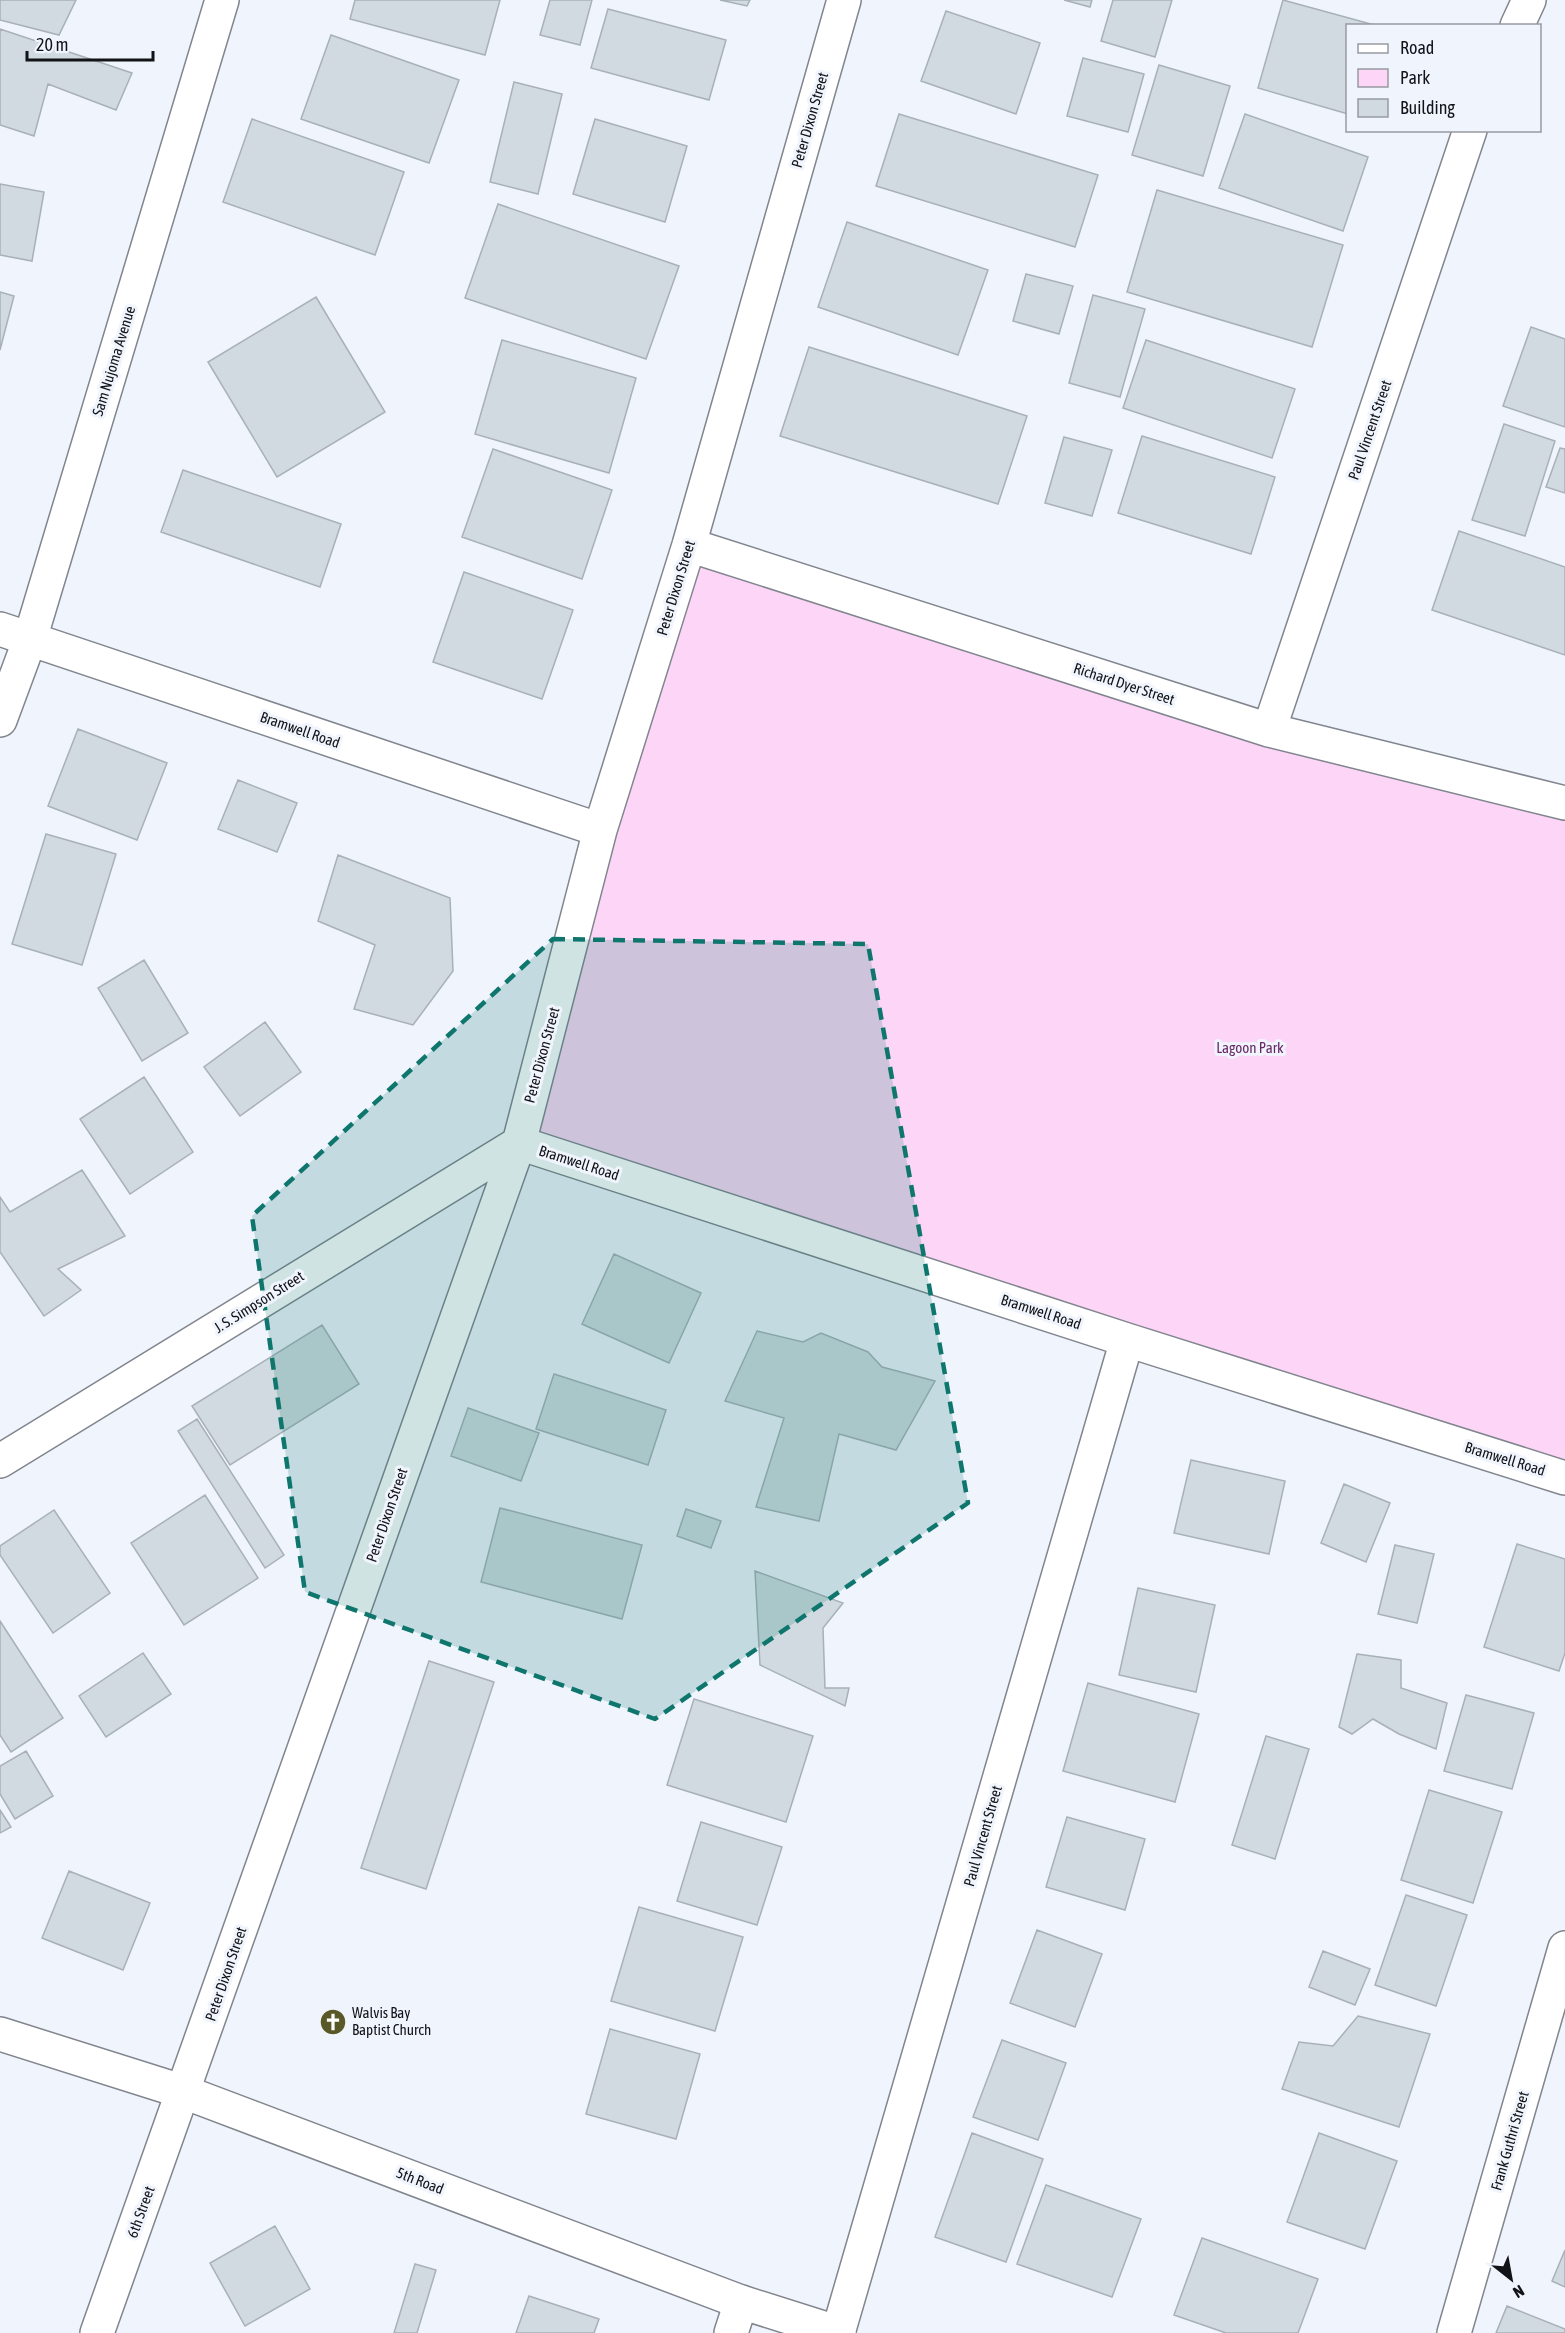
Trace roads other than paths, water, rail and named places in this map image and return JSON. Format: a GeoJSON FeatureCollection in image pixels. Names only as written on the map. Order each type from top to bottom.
{"type":"FeatureCollection","features":[{"type":"Feature","properties":{"kind":"street","name":"Sam Nujoma Avenue"},"geometry":{"type":"LineString","coordinates":[[0,720],[15,634],[222,0]]}},
{"type":"Feature","properties":{"kind":"street","name":"Peter Dixon Street"},"geometry":{"type":"LineString","coordinates":[[184,2092],[519,1143],[600,830],[689,545],[844,0]]}},
{"type":"Feature","properties":{"kind":"street"},"geometry":{"type":"LineString","coordinates":[[1518,24],[1529,0]]}},
{"type":"Feature","properties":{"kind":"street","name":"Paul Vincent Street"},"geometry":{"type":"LineString","coordinates":[[1269,730],[1469,132]]}},
{"type":"Feature","properties":{"kind":"street","name":"Richard Dyer Street"},"geometry":{"type":"LineString","coordinates":[[689,545],[1269,730],[1565,803]]}},
{"type":"Feature","properties":{"kind":"street","name":"Bramwell Road"},"geometry":{"type":"LineString","coordinates":[[15,634],[600,830]]}},
{"type":"Feature","properties":{"kind":"street","name":"Bramwell Road"},"geometry":{"type":"LineString","coordinates":[[519,1143],[1127,1340],[1565,1478]]}},
{"type":"Feature","properties":{"kind":"street","name":"J. S. Simpson Street"},"geometry":{"type":"LineString","coordinates":[[0,1461],[519,1143]]}},
{"type":"Feature","properties":{"kind":"street","name":"Paul Vincent Street"},"geometry":{"type":"LineString","coordinates":[[838,2333],[1127,1340]]}},
{"type":"Feature","properties":{"kind":"street","name":"Frank Guthri Street"},"geometry":{"type":"LineString","coordinates":[[1454,2333],[1565,1948]]}},
{"type":"Feature","properties":{"kind":"street","name":"5th Road"},"geometry":{"type":"LineString","coordinates":[[0,2034],[184,2092],[741,2302],[838,2333]]}},
{"type":"Feature","properties":{"kind":"street","name":"6th Street"},"geometry":{"type":"LineString","coordinates":[[97,2333],[184,2092]]}},
{"type":"Feature","properties":{"kind":"street"},"geometry":{"type":"LineString","coordinates":[[731,2333],[741,2302]]}},
{"type":"Feature","properties":{"kind":"place","name":"Walvis Bay Baptist Church"},"geometry":{"type":"Point","coordinates":[333,2022]}},
{"type":"Feature","properties":{"kind":"park label","name":"Lagoon Park"},"geometry":{"type":"Point","coordinates":[1250,1048]}}]}
